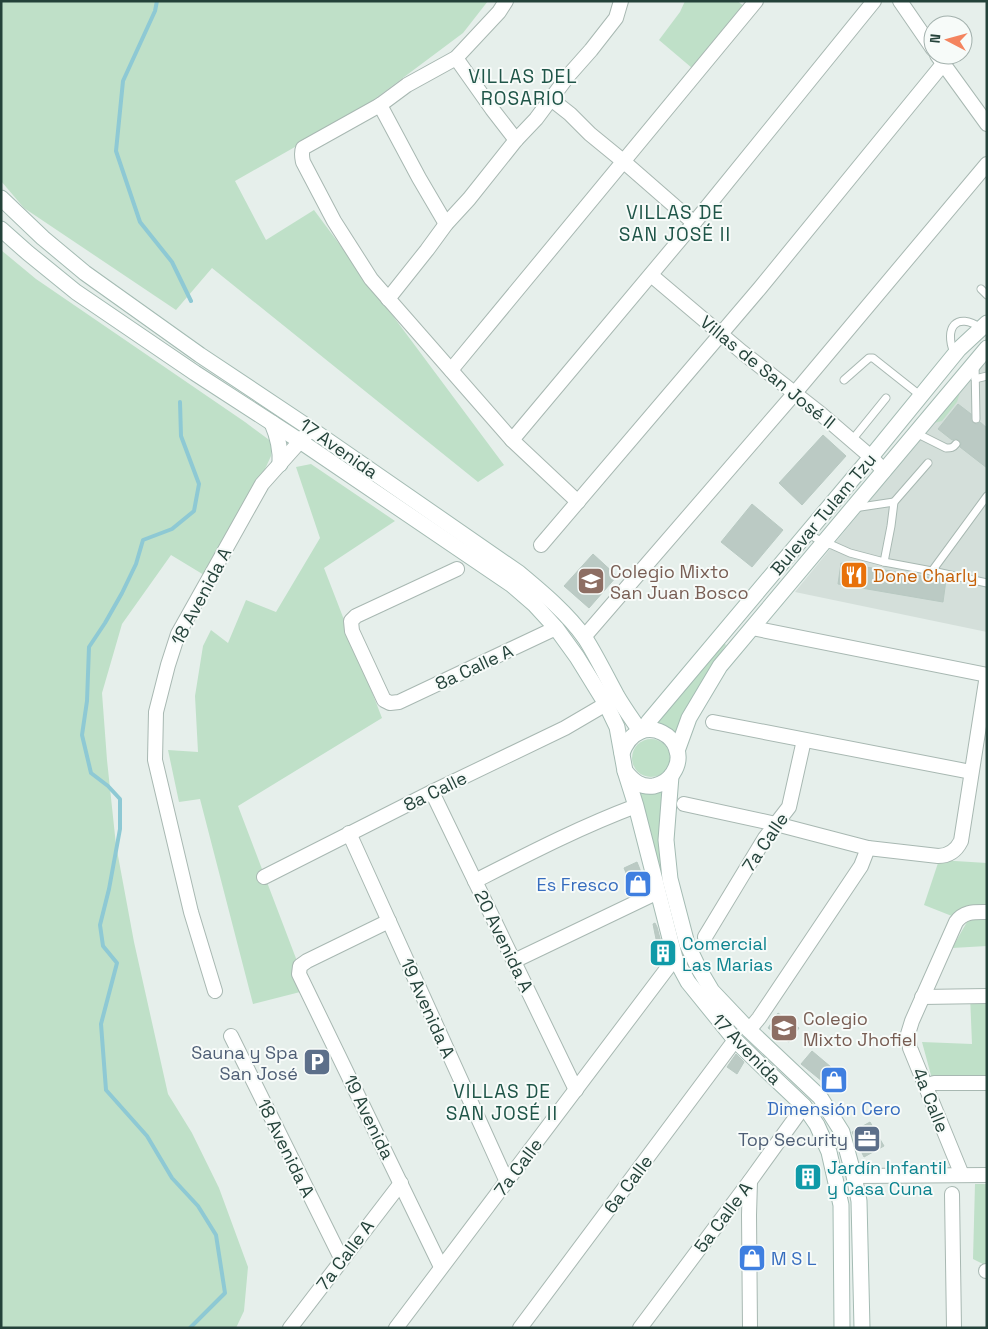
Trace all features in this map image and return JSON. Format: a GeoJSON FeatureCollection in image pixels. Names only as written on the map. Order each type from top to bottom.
{"type":"FeatureCollection","features":[{"type":"Feature","properties":{"kind":"main road","name":"17 Avenida"},"geometry":{"type":"LineString","coordinates":[[1,198],[43,238],[85,273],[200,355],[311,429],[519,573],[558,607],[584,637],[604,669],[617,696],[641,731]]}},
{"type":"Feature","properties":{"kind":"main road","name":"17 Avenida"},"geometry":{"type":"LineString","coordinates":[[1,229],[76,292],[512,585],[534,604],[556,628],[577,657],[606,704],[617,727],[622,753]]}},
{"type":"Feature","properties":{"kind":"main road","name":"Bulevar Tulam Tzu"},"geometry":{"type":"LineString","coordinates":[[641,731],[871,457],[954,354],[984,326]]}},
{"type":"Feature","properties":{"kind":"main road","name":"Bulevar Tulam Tzu"},"geometry":{"type":"LineString","coordinates":[[677,751],[689,718],[720,666],[987,348]]}},
{"type":"Feature","properties":{"kind":"main road"},"geometry":{"type":"LineString","coordinates":[[902,418],[916,432]]}},
{"type":"Feature","properties":{"kind":"main road"},"geometry":{"type":"LineString","coordinates":[[272,423],[281,452],[280,464]]}},
{"type":"Feature","properties":{"kind":"main road"},"geometry":{"type":"LineString","coordinates":[[652,730],[668,736],[674,743],[677,751],[676,769],[664,782],[647,786],[638,784],[625,771],[622,753],[632,736],[641,731],[652,730]]}},
{"type":"Feature","properties":{"kind":"main road","name":"17 Avenida"},"geometry":{"type":"LineString","coordinates":[[625,771],[636,806],[675,958],[688,982],[735,1040],[804,1106],[817,1126],[829,1152],[841,1205],[842,1328]]}},
{"type":"Feature","properties":{"kind":"main road","name":"17 Avenida"},"geometry":{"type":"LineString","coordinates":[[671,776],[666,840],[670,879],[688,944],[699,969],[712,991],[749,1030],[820,1096],[842,1132],[859,1201],[862,1328]]}},
{"type":"Feature","properties":{"kind":"street"},"geometry":{"type":"LineString","coordinates":[[506,1],[499,12],[456,58],[407,85],[380,105],[303,148],[301,152],[303,162],[334,221],[371,279],[512,440],[578,502]]}},
{"type":"Feature","properties":{"kind":"street"},"geometry":{"type":"LineString","coordinates":[[388,299],[446,224],[469,199],[516,140],[536,119],[568,76],[591,50],[616,18],[621,1]]}},
{"type":"Feature","properties":{"kind":"street"},"geometry":{"type":"LineString","coordinates":[[451,370],[756,1]]}},
{"type":"Feature","properties":{"kind":"street"},"geometry":{"type":"LineString","coordinates":[[512,440],[694,223],[874,1]]}},
{"type":"Feature","properties":{"kind":"street"},"geometry":{"type":"LineString","coordinates":[[900,1],[923,34]]}},
{"type":"Feature","properties":{"kind":"street"},"geometry":{"type":"LineString","coordinates":[[456,58],[516,140]]}},
{"type":"Feature","properties":{"kind":"street"},"geometry":{"type":"LineString","coordinates":[[541,545],[767,281],[935,65]]}},
{"type":"Feature","properties":{"kind":"street"},"geometry":{"type":"LineString","coordinates":[[944,65],[987,124]]}},
{"type":"Feature","properties":{"kind":"street"},"geometry":{"type":"LineString","coordinates":[[551,99],[694,223]]}},
{"type":"Feature","properties":{"kind":"street"},"geometry":{"type":"LineString","coordinates":[[380,105],[446,224]]}},
{"type":"Feature","properties":{"kind":"street"},"geometry":{"type":"LineString","coordinates":[[584,637],[794,394],[987,164]]}},
{"type":"Feature","properties":{"kind":"street","name":"Villas de San José II"},"geometry":{"type":"LineString","coordinates":[[650,274],[852,440],[884,471]]}},
{"type":"Feature","properties":{"kind":"street","name":"18 Avenida A"},"geometry":{"type":"LineString","coordinates":[[215,991],[191,912],[155,760],[156,712],[178,634],[262,484],[311,429]]}},
{"type":"Feature","properties":{"kind":"street","name":"8a Calle A"},"geometry":{"type":"LineString","coordinates":[[458,569],[356,616],[351,621],[352,631],[384,700],[390,703],[399,702],[556,628]]}},
{"type":"Feature","properties":{"kind":"street"},"geometry":{"type":"LineString","coordinates":[[684,804],[776,824],[868,848],[938,856],[952,852],[960,841],[987,675],[752,628]]}},
{"type":"Feature","properties":{"kind":"street","name":"8a Calle"},"geometry":{"type":"LineString","coordinates":[[264,877],[432,792],[565,728],[606,704]]}},
{"type":"Feature","properties":{"kind":"street"},"geometry":{"type":"LineString","coordinates":[[713,722],[971,772]]}},
{"type":"Feature","properties":{"kind":"street","name":"7a Calle"},"geometry":{"type":"LineString","coordinates":[[705,937],[766,838],[789,807],[804,740]]}},
{"type":"Feature","properties":{"kind":"street","name":"20 Avenida A"},"geometry":{"type":"LineString","coordinates":[[432,792],[576,1090]]}},
{"type":"Feature","properties":{"kind":"street"},"geometry":{"type":"LineString","coordinates":[[475,881],[544,845],[636,806]]}},
{"type":"Feature","properties":{"kind":"street","name":"19 Avenida A"},"geometry":{"type":"LineString","coordinates":[[349,834],[507,1182]]}},
{"type":"Feature","properties":{"kind":"street"},"geometry":{"type":"LineString","coordinates":[[749,1030],[861,866],[868,848]]}},
{"type":"Feature","properties":{"kind":"street"},"geometry":{"type":"LineString","coordinates":[[514,961],[658,892]]}},
{"type":"Feature","properties":{"kind":"street","name":"4a Calle"},"geometry":{"type":"LineString","coordinates":[[962,1175],[910,1048],[908,1034],[922,997],[956,922],[962,915],[971,912],[987,912]]}},
{"type":"Feature","properties":{"kind":"street","name":"19 Avenida"},"geometry":{"type":"LineString","coordinates":[[388,921],[307,961],[300,966],[299,974],[441,1267]]}},
{"type":"Feature","properties":{"kind":"street","name":"7a Calle"},"geometry":{"type":"LineString","coordinates":[[396,1328],[675,958]]}},
{"type":"Feature","properties":{"kind":"street"},"geometry":{"type":"LineString","coordinates":[[922,997],[987,996]]}},
{"type":"Feature","properties":{"kind":"street","name":"18 Avenida A"},"geometry":{"type":"LineString","coordinates":[[231,1036],[342,1260]]}},
{"type":"Feature","properties":{"kind":"street","name":"6a Calle"},"geometry":{"type":"LineString","coordinates":[[520,1328],[735,1040]]}},
{"type":"Feature","properties":{"kind":"street"},"geometry":{"type":"LineString","coordinates":[[926,1086],[934,1083],[987,1083]]}},
{"type":"Feature","properties":{"kind":"street","name":"5a Calle A"},"geometry":{"type":"LineString","coordinates":[[640,1328],[804,1106]]}},
{"type":"Feature","properties":{"kind":"street"},"geometry":{"type":"LineString","coordinates":[[854,1176],[987,1175]]}},
{"type":"Feature","properties":{"kind":"street"},"geometry":{"type":"LineString","coordinates":[[748,1325],[750,1181]]}},
{"type":"Feature","properties":{"kind":"street","name":"7a Calle A"},"geometry":{"type":"LineString","coordinates":[[290,1328],[401,1183]]}},
{"type":"Feature","properties":{"kind":"street"},"geometry":{"type":"LineString","coordinates":[[952,1194],[954,1328]]}},
{"type":"Feature","properties":{"kind":"lane"},"geometry":{"type":"LineString","coordinates":[[981,289],[987,296]]}},
{"type":"Feature","properties":{"kind":"lane"},"geometry":{"type":"LineString","coordinates":[[844,380],[869,358],[873,358],[921,396]]}},
{"type":"Feature","properties":{"kind":"lane"},"geometry":{"type":"LineString","coordinates":[[975,361],[976,419]]}},
{"type":"Feature","properties":{"kind":"lane"},"geometry":{"type":"LineString","coordinates":[[975,379],[987,376]]}},
{"type":"Feature","properties":{"kind":"lane"},"geometry":{"type":"LineString","coordinates":[[852,440],[886,398]]}},
{"type":"Feature","properties":{"kind":"lane"},"geometry":{"type":"LineString","coordinates":[[916,432],[946,448],[954,447],[956,444]]}},
{"type":"Feature","properties":{"kind":"lane"},"geometry":{"type":"LineString","coordinates":[[884,562],[894,502],[928,463]]}},
{"type":"Feature","properties":{"kind":"lane"},"geometry":{"type":"LineString","coordinates":[[932,571],[987,496]]}},
{"type":"Feature","properties":{"kind":"lane"},"geometry":{"type":"LineString","coordinates":[[853,508],[894,502]]}},
{"type":"Feature","properties":{"kind":"lane"},"geometry":{"type":"LineString","coordinates":[[807,533],[824,543],[850,553],[884,562],[987,583]]}},
{"type":"Feature","properties":{"kind":"shaded area"},"geometry":{"type":"Polygon","coordinates":[[[987,362],[987,632],[795,592],[977,369],[987,362]]]}},
{"type":"Feature","properties":{"kind":"green space"},"geometry":{"type":"Polygon","coordinates":[[[1,1],[488,1],[463,33],[360,110],[235,181],[266,240],[314,210],[504,465],[478,482],[212,268],[176,310],[24,208],[1,181],[1,1]]]}},
{"type":"Feature","properties":{"kind":"green space"},"geometry":{"type":"Polygon","coordinates":[[[685,1],[737,1],[744,6],[692,68],[659,40],[680,12],[685,1]]]}},
{"type":"Feature","properties":{"kind":"green space"},"geometry":{"type":"Polygon","coordinates":[[[1,250],[36,279],[272,442],[271,456],[266,467],[204,575],[171,555],[122,624],[102,693],[116,845],[134,942],[168,1094],[192,1133],[219,1188],[248,1267],[244,1311],[236,1328],[1,1328],[1,250]]]}},
{"type":"Feature","properties":{"kind":"green space"},"geometry":{"type":"Polygon","coordinates":[[[960,392],[957,402],[942,421],[934,423],[960,392]]]}},
{"type":"Feature","properties":{"kind":"green space"},"geometry":{"type":"Polygon","coordinates":[[[311,464],[395,521],[324,568],[382,718],[238,806],[308,990],[253,1004],[200,799],[179,802],[168,750],[198,752],[195,696],[203,646],[211,630],[228,643],[246,600],[276,612],[320,538],[296,467],[311,464]]]}},
{"type":"Feature","properties":{"kind":"green space"},"geometry":{"type":"Polygon","coordinates":[[[722,641],[726,645],[714,662],[676,740],[653,727],[722,641]]]}},
{"type":"Feature","properties":{"kind":"green space"},"geometry":{"type":"Polygon","coordinates":[[[651,739],[658,740],[664,745],[669,751],[669,765],[664,771],[658,776],[651,777],[644,776],[638,771],[633,765],[632,758],[633,751],[638,745],[644,740],[651,739]]]}},
{"type":"Feature","properties":{"kind":"green space"},"geometry":{"type":"Polygon","coordinates":[[[639,786],[665,786],[662,884],[639,797],[639,786]]]}},
{"type":"Feature","properties":{"kind":"green space"},"geometry":{"type":"Polygon","coordinates":[[[939,860],[987,863],[987,946],[952,948],[967,922],[924,905],[939,860]]]}},
{"type":"Feature","properties":{"kind":"green space"},"geometry":{"type":"Polygon","coordinates":[[[970,995],[987,995],[987,1075],[932,1079],[922,1042],[972,1044],[970,995]]]}},
{"type":"Feature","properties":{"kind":"green space"},"geometry":{"type":"Polygon","coordinates":[[[975,1184],[987,1184],[987,1266],[973,1259],[975,1184]]]}},
{"type":"Feature","properties":{"kind":"building"},"geometry":{"type":"Polygon","coordinates":[[[958,404],[971,414],[973,423],[977,424],[980,422],[987,428],[987,468],[960,447],[961,443],[959,440],[952,440],[938,429],[958,404]]]}},
{"type":"Feature","properties":{"kind":"building"},"geometry":{"type":"Polygon","coordinates":[[[823,435],[846,456],[802,505],[779,483],[823,435]]]}},
{"type":"Feature","properties":{"kind":"building"},"geometry":{"type":"Polygon","coordinates":[[[752,504],[783,530],[752,567],[721,542],[752,504]]]}},
{"type":"Feature","properties":{"kind":"building","name":"Colegio Mixto San Juan Bosco"},"geometry":{"type":"Polygon","coordinates":[[[593,554],[617,576],[589,608],[564,586],[593,554]]]}},
{"type":"Feature","properties":{"kind":"building"},"geometry":{"type":"Polygon","coordinates":[[[841,563],[946,580],[943,602],[838,584],[841,563]]]}},
{"type":"Feature","properties":{"kind":"building"},"geometry":{"type":"Polygon","coordinates":[[[637,862],[647,887],[634,892],[624,868],[637,862]]]}},
{"type":"Feature","properties":{"kind":"building"},"geometry":{"type":"Polygon","coordinates":[[[655,923],[665,957],[662,961],[655,953],[658,949],[653,924],[655,923]]]}},
{"type":"Feature","properties":{"kind":"building","name":"Colegio Mixto Jhofiel"},"geometry":{"type":"Polygon","coordinates":[[[778,1013],[799,1028],[789,1042],[768,1028],[778,1013]]]}},
{"type":"Feature","properties":{"kind":"building"},"geometry":{"type":"Polygon","coordinates":[[[812,1051],[844,1078],[833,1090],[801,1064],[812,1051]]]}},
{"type":"Feature","properties":{"kind":"building"},"geometry":{"type":"Polygon","coordinates":[[[736,1054],[744,1062],[737,1074],[727,1067],[736,1054]]]}},
{"type":"Feature","properties":{"kind":"building","name":"Top Security"},"geometry":{"type":"Polygon","coordinates":[[[870,1122],[884,1146],[864,1157],[852,1132],[870,1122]]]}},
{"type":"Feature","properties":{"kind":"building","name":"Jardín Infantil y Casa Cuna"},"geometry":{"type":"Polygon","coordinates":[[[812,1166],[820,1179],[803,1189],[795,1175],[812,1166]]]}},
{"type":"Feature","properties":{"kind":"waterway"},"geometry":{"type":"LineString","coordinates":[[157,1],[155,11],[123,81],[116,151],[140,222],[172,262],[191,301]]}},
{"type":"Feature","properties":{"kind":"waterway"},"geometry":{"type":"LineString","coordinates":[[180,402],[181,436],[199,484],[194,511],[172,529],[143,540],[136,564],[122,593],[89,647],[87,701],[82,735],[91,773],[108,786],[120,799],[120,829],[100,925],[103,946],[117,963],[101,1024],[106,1090],[147,1136],[172,1178],[198,1206],[216,1235],[225,1293],[190,1328]]}},
{"type":"Feature","properties":{"kind":"place","name":"Done Charly"},"geometry":{"type":"Point","coordinates":[854,575]}},
{"type":"Feature","properties":{"kind":"place","name":"Colegio Mixto San Juan Bosco"},"geometry":{"type":"Point","coordinates":[591,581]}},
{"type":"Feature","properties":{"kind":"place","name":"Es Fresco"},"geometry":{"type":"Point","coordinates":[638,884]}},
{"type":"Feature","properties":{"kind":"place","name":"Comercial Las Marias"},"geometry":{"type":"Point","coordinates":[663,953]}},
{"type":"Feature","properties":{"kind":"place","name":"Colegio Mixto Jhofiel"},"geometry":{"type":"Point","coordinates":[784,1028]}},
{"type":"Feature","properties":{"kind":"place","name":"Sauna y Spa San José"},"geometry":{"type":"Point","coordinates":[317,1062]}},
{"type":"Feature","properties":{"kind":"place","name":"Dimensión Cero"},"geometry":{"type":"Point","coordinates":[834,1080]}},
{"type":"Feature","properties":{"kind":"place","name":"Top Security"},"geometry":{"type":"Point","coordinates":[867,1139]}},
{"type":"Feature","properties":{"kind":"place","name":"Jardín Infantil y Casa Cuna"},"geometry":{"type":"Point","coordinates":[808,1177]}},
{"type":"Feature","properties":{"kind":"place","name":"M S L"},"geometry":{"type":"Point","coordinates":[752,1258]}},
{"type":"Feature","properties":{"kind":"district","name":"VILLAS DEL ROSARIO"},"geometry":{"type":"Point","coordinates":[523,87]}},
{"type":"Feature","properties":{"kind":"district","name":"VILLAS DE SAN JOSÉ II"},"geometry":{"type":"Point","coordinates":[675,223]}},
{"type":"Feature","properties":{"kind":"district","name":"VILLAS DE SAN JOSÉ II"},"geometry":{"type":"Point","coordinates":[502,1102]}}]}
